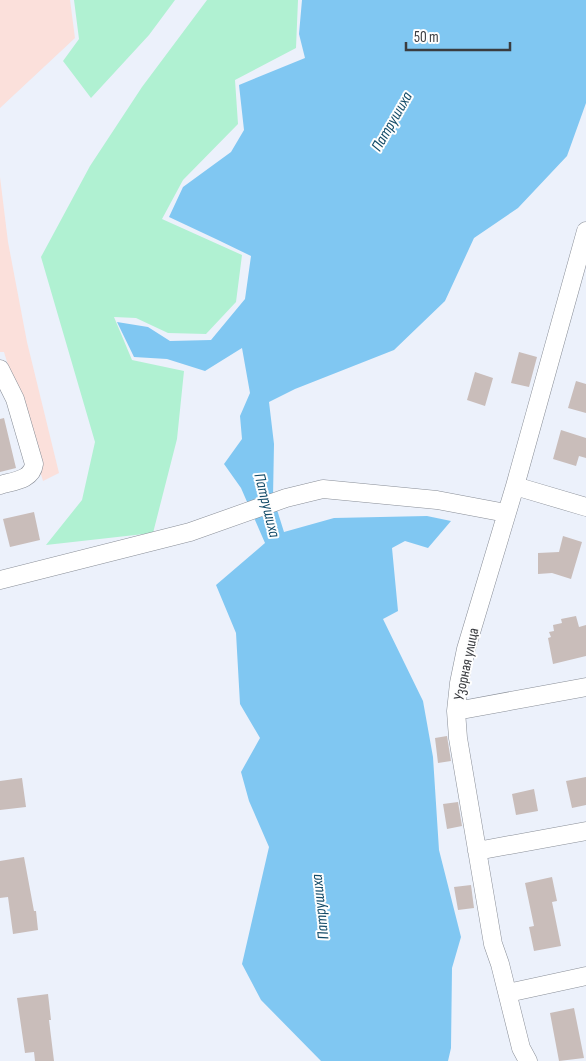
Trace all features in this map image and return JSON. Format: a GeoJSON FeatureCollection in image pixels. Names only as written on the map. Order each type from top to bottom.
{"type":"FeatureCollection","features":[{"type":"Feature","properties":{"kind":"street","name":"Узорная улица"},"geometry":{"type":"LineString","coordinates":[[528,1061],[521,1048],[508,993],[493,944],[458,738],[456,712],[459,683],[466,649],[515,486],[586,231]]}},
{"type":"Feature","properties":{"kind":"street"},"geometry":{"type":"LineString","coordinates":[[0,371],[15,399],[34,464],[33,471],[27,477],[0,484]]}},
{"type":"Feature","properties":{"kind":"street"},"geometry":{"type":"LineString","coordinates":[[515,486],[586,507]]}},
{"type":"Feature","properties":{"kind":"street"},"geometry":{"type":"LineString","coordinates":[[0,580],[190,532],[286,498],[323,489],[437,500],[506,513]]}},
{"type":"Feature","properties":{"kind":"street"},"geometry":{"type":"LineString","coordinates":[[456,712],[586,687]]}},
{"type":"Feature","properties":{"kind":"street"},"geometry":{"type":"LineString","coordinates":[[477,850],[586,831]]}},
{"type":"Feature","properties":{"kind":"street"},"geometry":{"type":"LineString","coordinates":[[508,993],[586,976]]}},
{"type":"Feature","properties":{"kind":"shaded area"},"geometry":{"type":"Polygon","coordinates":[[[0,0],[70,0],[75,38],[0,108],[0,0]]]}},
{"type":"Feature","properties":{"kind":"shaded area"},"geometry":{"type":"Polygon","coordinates":[[[0,177],[8,242],[27,342],[59,473],[43,481],[4,352],[0,352],[0,177]]]}},
{"type":"Feature","properties":{"kind":"green space"},"geometry":{"type":"Polygon","coordinates":[[[74,0],[175,0],[149,35],[91,98],[63,61],[79,39],[74,0]]]}},
{"type":"Feature","properties":{"kind":"green space"},"geometry":{"type":"Polygon","coordinates":[[[207,0],[298,0],[296,48],[235,80],[238,124],[183,180],[162,219],[242,255],[236,302],[206,334],[168,333],[136,318],[114,317],[132,360],[184,371],[177,439],[153,533],[46,545],[82,500],[95,442],[41,257],[90,166],[142,87],[207,0]]]}},
{"type":"Feature","properties":{"kind":"water","name":"Патрушиха"},"geometry":{"type":"Polygon","coordinates":[[[302,0],[586,0],[586,103],[567,156],[518,208],[474,238],[445,301],[394,350],[295,389],[269,402],[274,444],[273,497],[284,532],[334,518],[427,516],[451,521],[428,548],[405,541],[392,548],[398,611],[383,619],[423,701],[433,757],[439,850],[461,937],[452,968],[451,1048],[448,1061],[321,1061],[261,1000],[242,964],[269,847],[249,801],[241,772],[260,738],[240,704],[236,633],[216,585],[265,543],[241,488],[224,464],[242,439],[240,416],[250,393],[242,348],[205,371],[167,359],[134,357],[117,322],[148,327],[170,341],[211,340],[245,299],[251,256],[169,217],[183,187],[231,152],[244,130],[239,85],[305,58],[299,34],[302,0]]]}},
{"type":"Feature","properties":{"kind":"building"},"geometry":{"type":"Polygon","coordinates":[[[519,352],[537,357],[529,387],[511,383],[519,352]]]}},
{"type":"Feature","properties":{"kind":"building"},"geometry":{"type":"Polygon","coordinates":[[[475,372],[493,378],[485,406],[467,400],[475,372]]]}},
{"type":"Feature","properties":{"kind":"building"},"geometry":{"type":"Polygon","coordinates":[[[576,381],[586,384],[586,413],[568,408],[576,381]]]}},
{"type":"Feature","properties":{"kind":"building"},"geometry":{"type":"Polygon","coordinates":[[[4,418],[16,468],[0,472],[0,419],[4,418]]]}},
{"type":"Feature","properties":{"kind":"building"},"geometry":{"type":"Polygon","coordinates":[[[561,430],[586,438],[586,458],[579,456],[576,466],[553,459],[561,430]]]}},
{"type":"Feature","properties":{"kind":"building"},"geometry":{"type":"Polygon","coordinates":[[[34,512],[40,540],[10,547],[3,519],[34,512]]]}},
{"type":"Feature","properties":{"kind":"building"},"geometry":{"type":"Polygon","coordinates":[[[563,536],[582,542],[571,579],[552,573],[538,574],[538,553],[559,552],[563,536]]]}},
{"type":"Feature","properties":{"kind":"building"},"geometry":{"type":"Polygon","coordinates":[[[576,616],[579,627],[586,625],[586,656],[553,664],[548,638],[551,637],[549,632],[554,631],[553,625],[562,623],[561,619],[576,616]]]}},
{"type":"Feature","properties":{"kind":"building"},"geometry":{"type":"Polygon","coordinates":[[[447,736],[451,761],[438,763],[435,738],[447,736]]]}},
{"type":"Feature","properties":{"kind":"building"},"geometry":{"type":"Polygon","coordinates":[[[586,777],[586,805],[572,808],[566,781],[586,777]]]}},
{"type":"Feature","properties":{"kind":"building"},"geometry":{"type":"Polygon","coordinates":[[[22,778],[26,807],[0,810],[0,781],[22,778]]]}},
{"type":"Feature","properties":{"kind":"building"},"geometry":{"type":"Polygon","coordinates":[[[534,789],[538,811],[516,815],[512,794],[534,789]]]}},
{"type":"Feature","properties":{"kind":"building"},"geometry":{"type":"Polygon","coordinates":[[[458,802],[462,826],[447,829],[443,804],[458,802]]]}},
{"type":"Feature","properties":{"kind":"building"},"geometry":{"type":"Polygon","coordinates":[[[24,857],[34,911],[36,911],[38,930],[13,934],[8,897],[0,898],[0,861],[24,857]]]}},
{"type":"Feature","properties":{"kind":"building"},"geometry":{"type":"Polygon","coordinates":[[[552,877],[557,901],[552,902],[561,946],[534,951],[529,927],[534,926],[525,883],[552,877]]]}},
{"type":"Feature","properties":{"kind":"building"},"geometry":{"type":"Polygon","coordinates":[[[471,885],[474,908],[458,910],[454,887],[471,885]]]}},
{"type":"Feature","properties":{"kind":"building"},"geometry":{"type":"Polygon","coordinates":[[[48,994],[54,1061],[35,1061],[34,1052],[25,1053],[17,998],[48,994]]]}},
{"type":"Feature","properties":{"kind":"building"},"geometry":{"type":"Polygon","coordinates":[[[574,1008],[584,1058],[559,1061],[550,1013],[574,1008]]]}}]}
